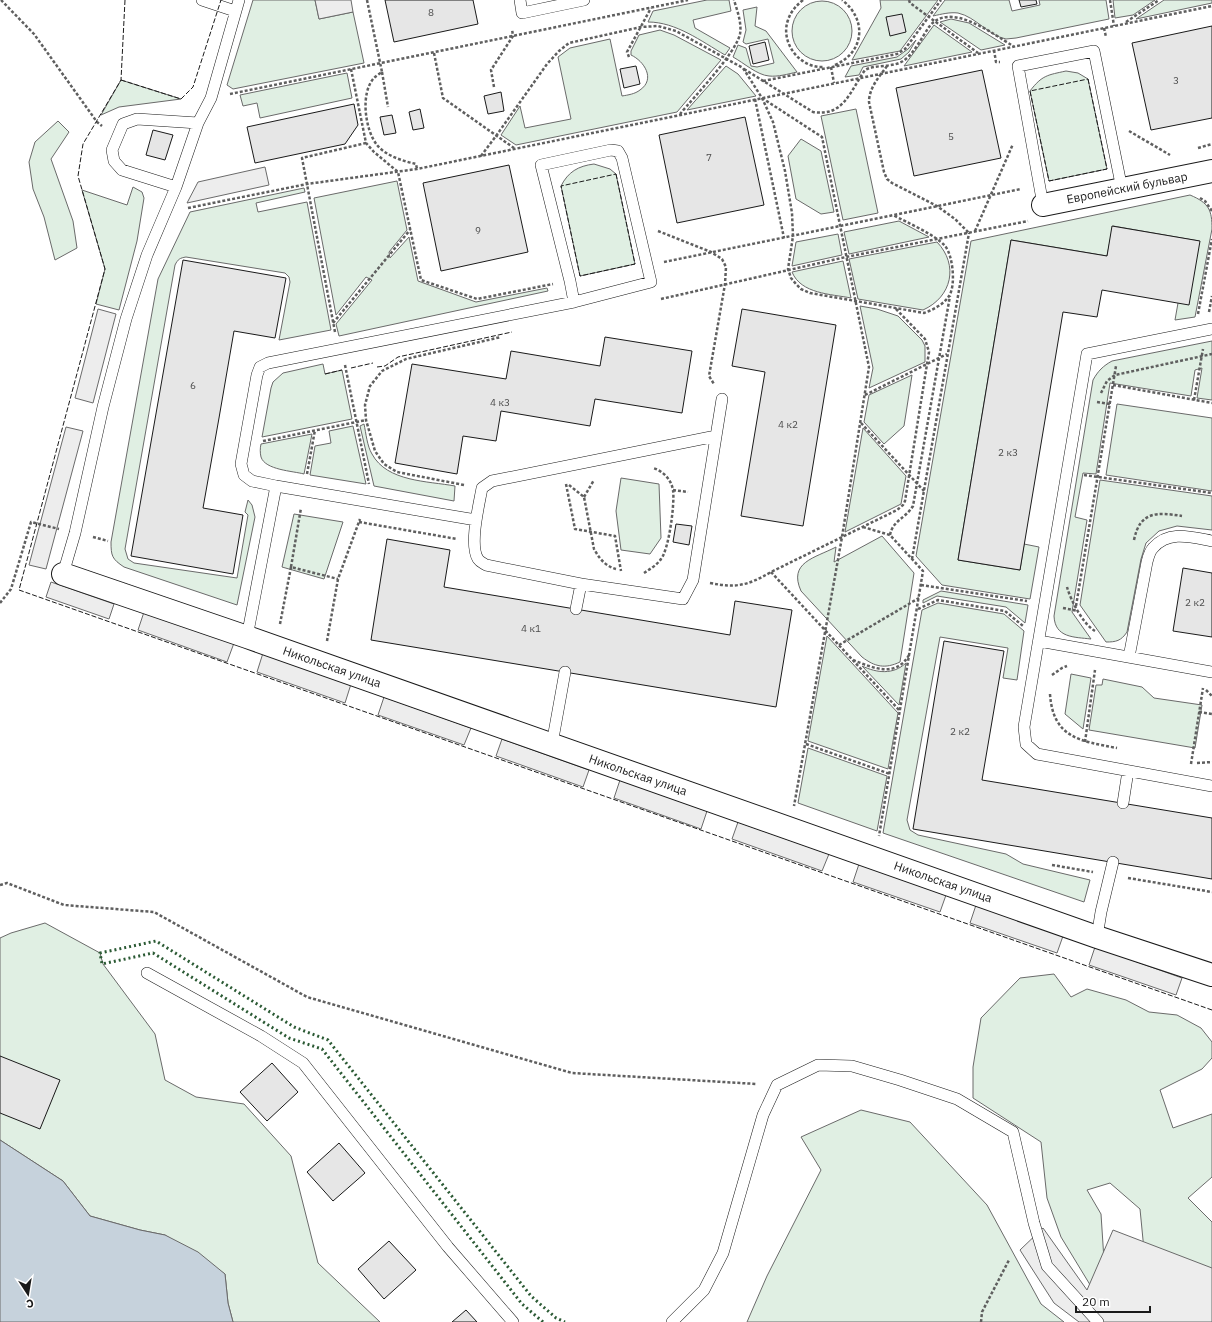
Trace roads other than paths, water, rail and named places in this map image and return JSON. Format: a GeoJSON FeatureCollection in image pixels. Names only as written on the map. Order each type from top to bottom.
{"type":"FeatureCollection","features":[{"type":"Feature","properties":{"kind":"street","name":"Европейский бульвар"},"geometry":{"type":"LineString","coordinates":[[1041,196],[1122,189],[1205,173]]}},
{"type":"Feature","properties":{"kind":"street","name":"Никольская улица"},"geometry":{"type":"LineString","coordinates":[[63,574],[552,744],[1097,937],[1212,975]]}},
{"type":"Feature","properties":{"kind":"lane"},"geometry":{"type":"LineString","coordinates":[[202,0],[235,11]]}},
{"type":"Feature","properties":{"kind":"lane"},"geometry":{"type":"LineString","coordinates":[[63,574],[75,533],[103,407],[126,319],[147,255],[176,187],[198,123],[211,98],[239,0]]}},
{"type":"Feature","properties":{"kind":"lane"},"geometry":{"type":"LineString","coordinates":[[520,0],[522,13],[584,0]]}},
{"type":"Feature","properties":{"kind":"lane"},"geometry":{"type":"LineString","coordinates":[[1041,196],[1018,66],[1094,51],[1122,189]]}},
{"type":"Feature","properties":{"kind":"lane"},"geometry":{"type":"LineString","coordinates":[[176,187],[122,170],[114,161],[112,150],[123,124],[136,119],[198,123]]}},
{"type":"Feature","properties":{"kind":"lane"},"geometry":{"type":"LineString","coordinates":[[476,520],[252,481],[244,475],[241,464],[257,375],[260,368],[268,363],[574,302],[651,282],[622,158],[618,151],[611,150],[541,165],[574,302]]}},
{"type":"Feature","properties":{"kind":"lane"},"geometry":{"type":"LineString","coordinates":[[1212,328],[1087,354],[1024,727],[1026,744],[1037,754],[1212,786]]}},
{"type":"Feature","properties":{"kind":"lane"},"geometry":{"type":"LineString","coordinates":[[716,436],[492,481],[482,488],[476,520],[475,553],[479,560],[486,565],[581,584],[683,599],[693,580],[722,399]]}},
{"type":"Feature","properties":{"kind":"lane"},"geometry":{"type":"LineString","coordinates":[[247,637],[276,486]]}},
{"type":"Feature","properties":{"kind":"lane"},"geometry":{"type":"LineString","coordinates":[[1129,657],[1147,562],[1152,549],[1164,540],[1181,535],[1212,541]]}},
{"type":"Feature","properties":{"kind":"lane"},"geometry":{"type":"LineString","coordinates":[[576,609],[581,584]]}},
{"type":"Feature","properties":{"kind":"lane"},"geometry":{"type":"LineString","coordinates":[[1039,641],[1209,671]]}},
{"type":"Feature","properties":{"kind":"lane"},"geometry":{"type":"LineString","coordinates":[[552,744],[565,672]]}},
{"type":"Feature","properties":{"kind":"lane"},"geometry":{"type":"LineString","coordinates":[[1123,803],[1128,771]]}},
{"type":"Feature","properties":{"kind":"lane"},"geometry":{"type":"LineString","coordinates":[[1097,937],[1101,912],[1113,862]]}},
{"type":"Feature","properties":{"kind":"lane"},"geometry":{"type":"LineString","coordinates":[[147,973],[261,1036],[303,1063],[448,1247],[513,1322]]}},
{"type":"Feature","properties":{"kind":"lane"},"geometry":{"type":"LineString","coordinates":[[672,1322],[704,1290],[723,1253],[764,1115],[777,1086],[818,1065],[852,1066],[957,1099],[1013,1132],[1034,1223],[1047,1266],[1098,1322]]}}]}
